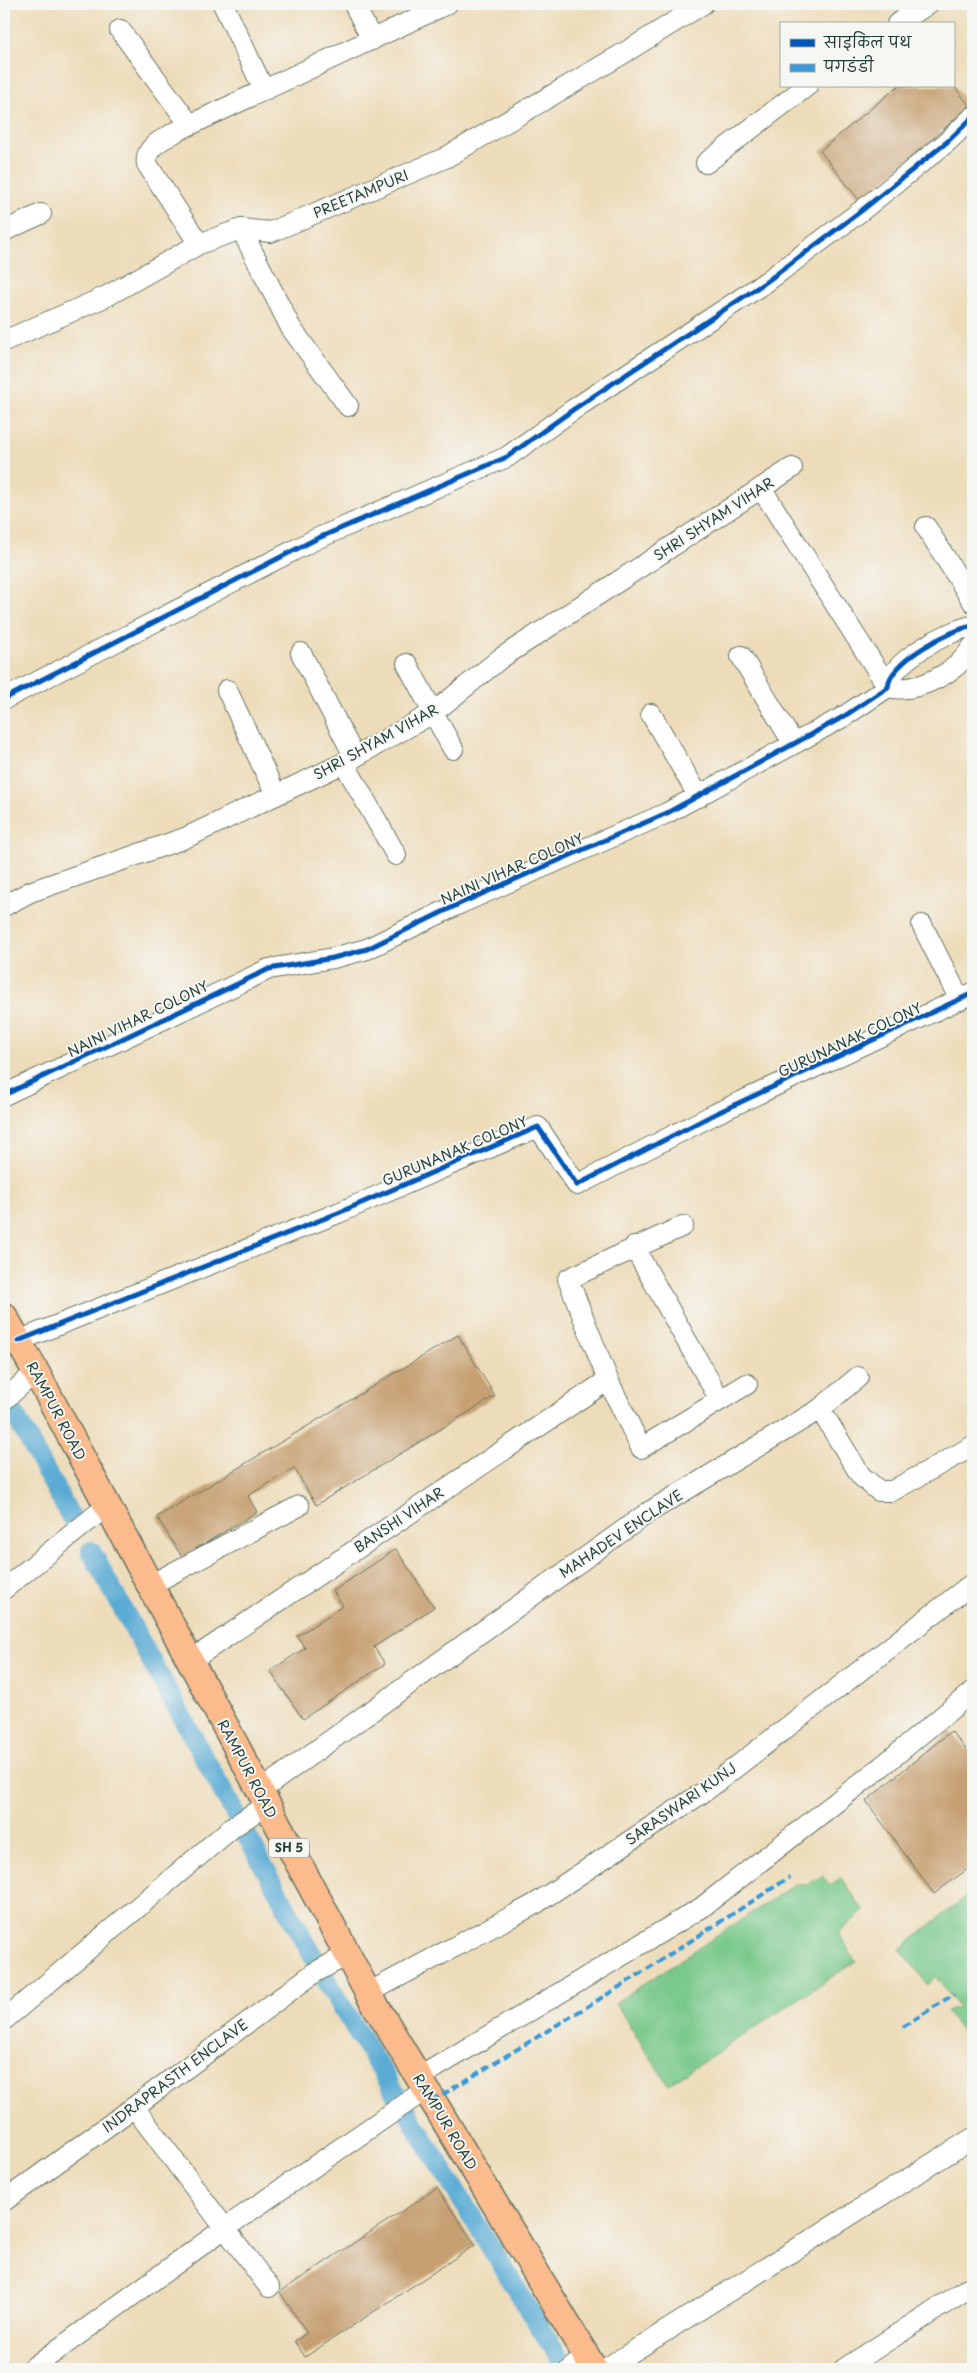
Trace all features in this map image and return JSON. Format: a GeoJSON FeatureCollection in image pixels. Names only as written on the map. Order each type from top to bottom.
{"type":"FeatureCollection","features":[{"type":"Feature","properties":{"kind":"main road","name":"RAMPUR ROAD"},"geometry":{"type":"LineString","coordinates":[[4,1316],[36,1372],[190,1661],[252,1810],[329,1964],[368,1993],[419,2089],[586,2366]]}},
{"type":"Feature","properties":{"kind":"street"},"geometry":{"type":"LineString","coordinates":[[222,4],[264,90]]}},
{"type":"Feature","properties":{"kind":"street"},"geometry":{"type":"LineString","coordinates":[[354,4],[372,40]]}},
{"type":"Feature","properties":{"kind":"street"},"geometry":{"type":"LineString","coordinates":[[199,244],[147,164],[146,156],[148,149],[190,125],[447,4]]}},
{"type":"Feature","properties":{"kind":"street","name":"PREETAMPURI"},"geometry":{"type":"LineString","coordinates":[[6,334],[107,296],[199,244],[241,229],[271,232],[445,158],[624,53],[703,4]]}},
{"type":"Feature","properties":{"kind":"street"},"geometry":{"type":"LineString","coordinates":[[900,22],[928,4]]}},
{"type":"Feature","properties":{"kind":"street"},"geometry":{"type":"LineString","coordinates":[[120,30],[190,125]]}},
{"type":"Feature","properties":{"kind":"street"},"geometry":{"type":"LineString","coordinates":[[706,163],[804,88]]}},
{"type":"Feature","properties":{"kind":"street"},"geometry":{"type":"LineString","coordinates":[[4,699],[316,539],[507,457],[574,409],[766,282],[947,142],[973,117]]}},
{"type":"Feature","properties":{"kind":"street"},"geometry":{"type":"LineString","coordinates":[[4,231],[41,214]]}},
{"type":"Feature","properties":{"kind":"street"},"geometry":{"type":"LineString","coordinates":[[241,229],[291,328],[348,406]]}},
{"type":"Feature","properties":{"kind":"street","name":"SHRI SHYAM VIHAR"},"geometry":{"type":"LineString","coordinates":[[4,906],[30,892],[185,838],[349,760],[433,713],[501,658],[792,468]]}},
{"type":"Feature","properties":{"kind":"street"},"geometry":{"type":"LineString","coordinates":[[761,488],[888,687],[898,690],[911,688],[938,677],[957,665],[973,646]]}},
{"type":"Feature","properties":{"kind":"street"},"geometry":{"type":"LineString","coordinates":[[926,527],[973,602]]}},
{"type":"Feature","properties":{"kind":"street","name":"NAINI VIHAR COLONY"},"geometry":{"type":"LineString","coordinates":[[4,1095],[269,969],[333,958],[367,949],[461,903],[667,814],[843,717],[888,687],[888,681],[899,666],[912,656],[958,628],[973,626]]}},
{"type":"Feature","properties":{"kind":"street"},"geometry":{"type":"LineString","coordinates":[[301,653],[349,760],[396,855]]}},
{"type":"Feature","properties":{"kind":"street"},"geometry":{"type":"LineString","coordinates":[[741,656],[794,744]]}},
{"type":"Feature","properties":{"kind":"street"},"geometry":{"type":"LineString","coordinates":[[408,664],[453,749]]}},
{"type":"Feature","properties":{"kind":"street"},"geometry":{"type":"LineString","coordinates":[[227,690],[276,794]]}},
{"type":"Feature","properties":{"kind":"street"},"geometry":{"type":"LineString","coordinates":[[651,714],[699,797]]}},
{"type":"Feature","properties":{"kind":"street"},"geometry":{"type":"LineString","coordinates":[[922,925],[967,997]]}},
{"type":"Feature","properties":{"kind":"street","name":"GURUNANAK COLONY"},"geometry":{"type":"LineString","coordinates":[[18,1341],[338,1213],[538,1127],[577,1185],[715,1114],[967,997]]}},
{"type":"Feature","properties":{"kind":"street"},"geometry":{"type":"LineString","coordinates":[[683,1226],[568,1279],[608,1380],[641,1448],[747,1384]]}},
{"type":"Feature","properties":{"kind":"street"},"geometry":{"type":"LineString","coordinates":[[634,1247],[720,1400]]}},
{"type":"Feature","properties":{"kind":"street"},"geometry":{"type":"LineString","coordinates":[[7,1398],[36,1372]]}},
{"type":"Feature","properties":{"kind":"street","name":"MAHADEV ENCLAVE"},"geometry":{"type":"LineString","coordinates":[[4,2020],[252,1810],[649,1512],[820,1409],[858,1377]]}},
{"type":"Feature","properties":{"kind":"street","name":"BANSHI VIHAR"},"geometry":{"type":"LineString","coordinates":[[190,1661],[608,1380]]}},
{"type":"Feature","properties":{"kind":"street"},"geometry":{"type":"LineString","coordinates":[[820,1409],[861,1476],[879,1491],[892,1492],[973,1446]]}},
{"type":"Feature","properties":{"kind":"street"},"geometry":{"type":"LineString","coordinates":[[4,1589],[107,1506]]}},
{"type":"Feature","properties":{"kind":"street"},"geometry":{"type":"LineString","coordinates":[[150,1585],[299,1506]]}},
{"type":"Feature","properties":{"kind":"street","name":"SARASWARI KUNJ"},"geometry":{"type":"LineString","coordinates":[[368,1993],[534,1904],[705,1791],[973,1582]]}},
{"type":"Feature","properties":{"kind":"street"},"geometry":{"type":"LineString","coordinates":[[31,2369],[225,2228],[394,2110],[419,2089],[701,1908],[881,1767],[973,1691]]}},
{"type":"Feature","properties":{"kind":"street","name":"INDRAPRASTH ENCLAVE"},"geometry":{"type":"LineString","coordinates":[[4,2201],[329,1964]]}},
{"type":"Feature","properties":{"kind":"street"},"geometry":{"type":"LineString","coordinates":[[134,2107],[269,2287]]}},
{"type":"Feature","properties":{"kind":"street"},"geometry":{"type":"LineString","coordinates":[[586,2366],[973,2138]]}},
{"type":"Feature","properties":{"kind":"street"},"geometry":{"type":"LineString","coordinates":[[844,2369],[973,2285]]}},
{"type":"Feature","properties":{"kind":"green space"},"geometry":{"type":"Polygon","coordinates":[[[822,1876],[830,1885],[841,1878],[864,1911],[838,1933],[856,1961],[668,2085],[615,2003],[794,1885],[807,1885],[822,1876]]]}},
{"type":"Feature","properties":{"kind":"green space"},"geometry":{"type":"Polygon","coordinates":[[[973,1891],[973,2046],[946,2011],[959,2007],[935,1976],[928,1985],[900,1949],[973,1891]]]}},
{"type":"Feature","properties":{"kind":"building"},"geometry":{"type":"Polygon","coordinates":[[[954,86],[970,106],[860,201],[820,151],[896,88],[954,88],[954,86]]]}},
{"type":"Feature","properties":{"kind":"building"},"geometry":{"type":"Polygon","coordinates":[[[458,1335],[495,1396],[316,1505],[294,1468],[248,1496],[257,1512],[182,1557],[157,1517],[458,1335]]]}},
{"type":"Feature","properties":{"kind":"building"},"geometry":{"type":"Polygon","coordinates":[[[396,1549],[434,1607],[374,1647],[385,1664],[303,1719],[270,1671],[305,1648],[297,1636],[343,1606],[333,1591],[396,1549]]]}},
{"type":"Feature","properties":{"kind":"building"},"geometry":{"type":"Polygon","coordinates":[[[951,1731],[973,1758],[973,1865],[934,1894],[866,1801],[951,1731]]]}},
{"type":"Feature","properties":{"kind":"building"},"geometry":{"type":"Polygon","coordinates":[[[437,2188],[475,2245],[305,2357],[295,2341],[307,2333],[280,2292],[437,2188]]]}},
{"type":"Feature","properties":{"kind":"waterway"},"geometry":{"type":"LineString","coordinates":[[4,1395],[71,1517]]}},
{"type":"Feature","properties":{"kind":"waterway"},"geometry":{"type":"LineString","coordinates":[[91,1551],[331,1989],[566,2369]]}},
{"type":"Feature","properties":{"kind":"marked path"},"geometry":{"type":"LineString","coordinates":[[432,2101],[616,1989],[790,1877]]}},
{"type":"Feature","properties":{"kind":"marked path"},"geometry":{"type":"LineString","coordinates":[[903,2027],[954,1994]]}},
{"type":"Feature","properties":{"kind":"cycle path"},"geometry":{"type":"LineString","coordinates":[[4,699],[316,539],[507,457],[574,409],[766,282],[861,211],[947,142],[973,117]]}},
{"type":"Feature","properties":{"kind":"cycle path"},"geometry":{"type":"LineString","coordinates":[[4,1095],[269,969],[333,958],[367,949],[461,903],[667,813],[843,717],[888,687],[891,677],[899,667],[923,648],[951,633],[973,626]]}},
{"type":"Feature","properties":{"kind":"cycle path"},"geometry":{"type":"LineString","coordinates":[[18,1341],[338,1213],[538,1127],[577,1185],[715,1114],[973,993]]}}]}
